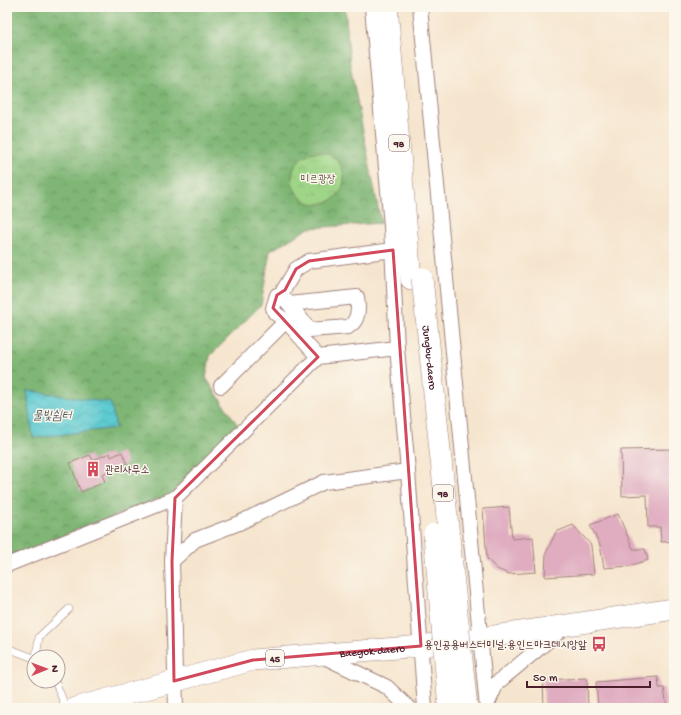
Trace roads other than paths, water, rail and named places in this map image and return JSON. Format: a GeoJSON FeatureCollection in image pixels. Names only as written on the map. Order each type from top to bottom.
{"type":"FeatureCollection","features":[{"type":"Feature","properties":{"kind":"main road","name":"Jungbu-daero"},"geometry":{"type":"LineString","coordinates":[[387,7],[416,278],[480,707]]}},
{"type":"Feature","properties":{"kind":"main road","name":"Jungbu-daero"},"geometry":{"type":"LineString","coordinates":[[399,7],[416,278],[449,708]]}},
{"type":"Feature","properties":{"kind":"main road","name":"Baegok-daero"},"geometry":{"type":"LineString","coordinates":[[75,708],[252,660],[421,646],[674,609]]}},
{"type":"Feature","properties":{"kind":"street"},"geometry":{"type":"LineString","coordinates":[[372,7],[393,250],[397,348],[408,471],[425,708]]}},
{"type":"Feature","properties":{"kind":"street"},"geometry":{"type":"LineString","coordinates":[[420,7],[482,638],[480,707]]}},
{"type":"Feature","properties":{"kind":"street"},"geometry":{"type":"LineString","coordinates":[[318,357],[286,321],[275,313],[273,308],[277,295],[285,299],[296,269],[309,261],[393,250]]}},
{"type":"Feature","properties":{"kind":"street"},"geometry":{"type":"LineString","coordinates":[[222,386],[286,321]]}},
{"type":"Feature","properties":{"kind":"street"},"geometry":{"type":"LineString","coordinates":[[7,565],[175,498],[318,357],[397,348]]}},
{"type":"Feature","properties":{"kind":"street"},"geometry":{"type":"LineString","coordinates":[[172,561],[195,540],[239,523],[324,482],[408,471]]}},
{"type":"Feature","properties":{"kind":"street"},"geometry":{"type":"LineString","coordinates":[[175,498],[172,561],[174,681],[176,708]]}},
{"type":"Feature","properties":{"kind":"street"},"geometry":{"type":"LineString","coordinates":[[480,707],[497,683],[567,625]]}},
{"type":"Feature","properties":{"kind":"street"},"geometry":{"type":"LineString","coordinates":[[318,654],[387,687],[409,708]]}},
{"type":"Feature","properties":{"kind":"lane"},"geometry":{"type":"LineString","coordinates":[[37,649],[39,637],[69,609]]}},
{"type":"Feature","properties":{"kind":"lane"},"geometry":{"type":"LineString","coordinates":[[7,648],[26,655]]}},
{"type":"Feature","properties":{"kind":"lane"},"geometry":{"type":"LineString","coordinates":[[58,689],[66,708]]}},
{"type":"Feature","properties":{"kind":"water","name":"물빛쉼터"},"geometry":{"type":"Polygon","coordinates":[[[27,390],[111,403],[116,428],[33,438],[27,390]]]}},
{"type":"Feature","properties":{"kind":"place","name":"관리사무소"},"geometry":{"type":"Point","coordinates":[93,469]}},
{"type":"Feature","properties":{"kind":"place","name":"용인공용버스터미널.용인드마크데시앙앞"},"geometry":{"type":"Point","coordinates":[599,644]}},
{"type":"Feature","properties":{"kind":"park label","name":"미르광장"},"geometry":{"type":"Point","coordinates":[318,178]}}]}
